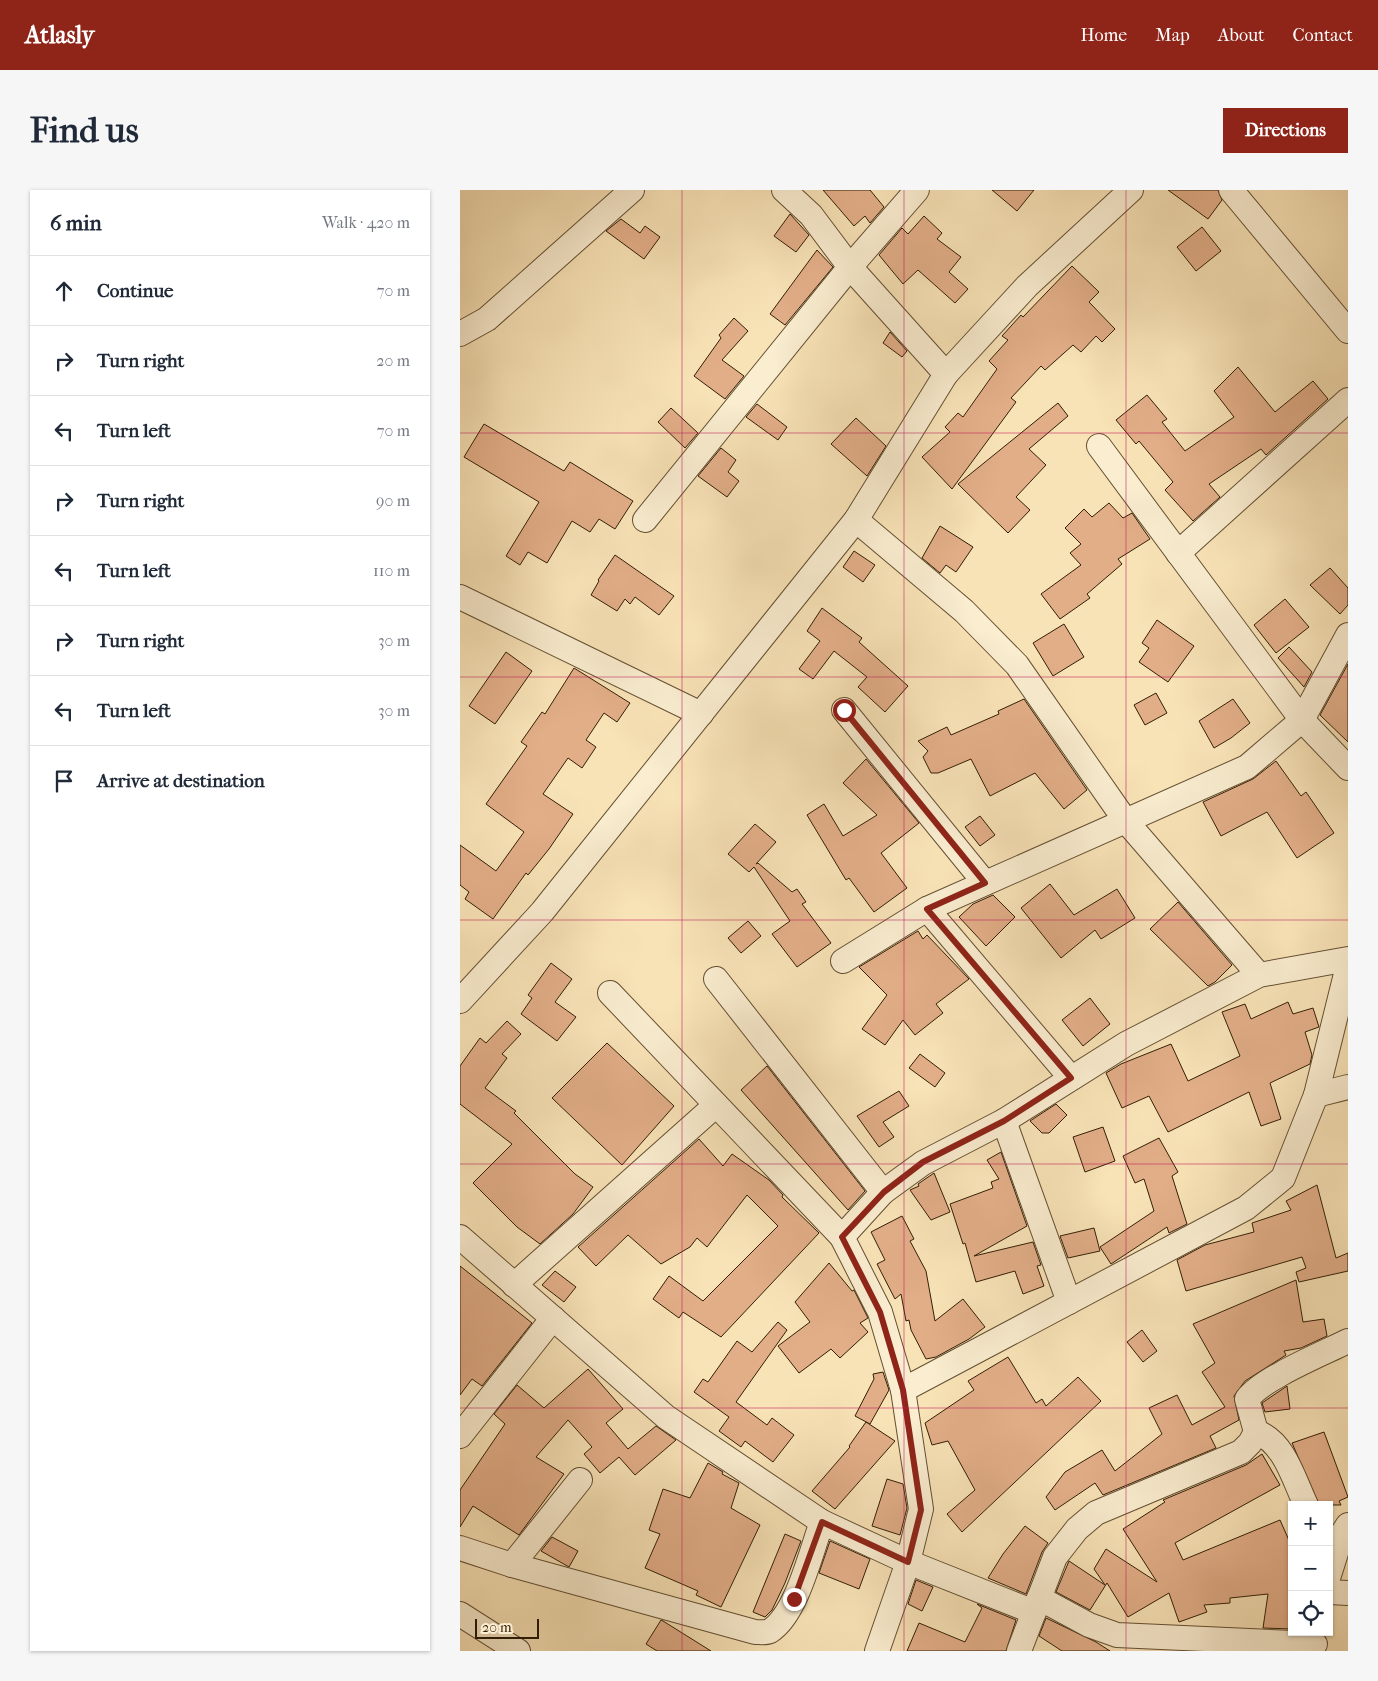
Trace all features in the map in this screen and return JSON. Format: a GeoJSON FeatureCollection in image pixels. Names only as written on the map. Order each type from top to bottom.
{"type":"FeatureCollection","features":[{"type":"Feature","properties":{"kind":"street"},"geometry":{"type":"LineString","coordinates":[[460,334],[487,319],[632,190]]}},
{"type":"Feature","properties":{"kind":"street"},"geometry":{"type":"LineString","coordinates":[[784,190],[811,215],[850,267],[946,374]]}},
{"type":"Feature","properties":{"kind":"street"},"geometry":{"type":"LineString","coordinates":[[644,520],[850,267],[916,190]]}},
{"type":"Feature","properties":{"kind":"street"},"geometry":{"type":"LineString","coordinates":[[460,1001],[542,912],[856,520],[946,374],[1027,286],[1131,190]]}},
{"type":"Feature","properties":{"kind":"street"},"geometry":{"type":"LineString","coordinates":[[1231,190],[1348,330]]}},
{"type":"Feature","properties":{"kind":"street"},"geometry":{"type":"LineString","coordinates":[[1178,553],[1348,400]]}},
{"type":"Feature","properties":{"kind":"street"},"geometry":{"type":"LineString","coordinates":[[1099,446],[1302,720],[1348,768]]}},
{"type":"Feature","properties":{"kind":"street"},"geometry":{"type":"LineString","coordinates":[[856,520],[964,611],[1017,665],[1126,820],[1259,975]]}},
{"type":"Feature","properties":{"kind":"street"},"geometry":{"type":"LineString","coordinates":[[460,597],[701,714]]}},
{"type":"Feature","properties":{"kind":"street"},"geometry":{"type":"LineString","coordinates":[[843,960],[927,909],[1247,767],[1302,720],[1348,635]]}},
{"type":"Feature","properties":{"kind":"street"},"geometry":{"type":"LineString","coordinates":[[844,710],[985,883]]}},
{"type":"Feature","properties":{"kind":"street"},"geometry":{"type":"LineString","coordinates":[[927,909],[1071,1078]]}},
{"type":"Feature","properties":{"kind":"street"},"geometry":{"type":"LineString","coordinates":[[842,1237],[884,1192],[923,1162],[1004,1121],[1126,1044],[1259,975],[1348,959]]}},
{"type":"Feature","properties":{"kind":"street"},"geometry":{"type":"LineString","coordinates":[[903,1390],[1246,1208],[1283,1178],[1316,1095],[1348,966]]}},
{"type":"Feature","properties":{"kind":"street"},"geometry":{"type":"LineString","coordinates":[[716,978],[884,1192]]}},
{"type":"Feature","properties":{"kind":"street"},"geometry":{"type":"LineString","coordinates":[[610,993],[842,1237],[880,1312],[903,1390],[921,1510],[908,1562],[877,1651]]}},
{"type":"Feature","properties":{"kind":"street"},"geometry":{"type":"LineString","coordinates":[[1316,1095],[1348,1087]]}},
{"type":"Feature","properties":{"kind":"street"},"geometry":{"type":"LineString","coordinates":[[514,1285],[716,1105]]}},
{"type":"Feature","properties":{"kind":"street"},"geometry":{"type":"LineString","coordinates":[[1004,1121],[1069,1302]]}},
{"type":"Feature","properties":{"kind":"street"},"geometry":{"type":"LineString","coordinates":[[460,1237],[666,1417],[822,1522],[908,1562],[1036,1605],[1117,1636],[1315,1642]]}},
{"type":"Feature","properties":{"kind":"street"},"geometry":{"type":"LineString","coordinates":[[460,1436],[553,1318]]}},
{"type":"Feature","properties":{"kind":"street"},"geometry":{"type":"LineString","coordinates":[[1019,1651],[1055,1557],[1077,1529],[1096,1513],[1241,1452],[1250,1444],[1256,1432],[1247,1399],[1254,1390],[1268,1381],[1348,1341]]}},
{"type":"Feature","properties":{"kind":"street"},"geometry":{"type":"LineString","coordinates":[[1256,1432],[1265,1435],[1273,1441],[1281,1452],[1304,1501]]}},
{"type":"Feature","properties":{"kind":"street"},"geometry":{"type":"LineString","coordinates":[[512,1565],[580,1480]]}},
{"type":"Feature","properties":{"kind":"street"},"geometry":{"type":"LineString","coordinates":[[460,1548],[512,1565],[755,1632],[768,1632],[780,1622],[794,1599],[822,1522]]}},
{"type":"Feature","properties":{"kind":"street"},"geometry":{"type":"LineString","coordinates":[[1333,1557],[1342,1534],[1348,1525]]}},
{"type":"Feature","properties":{"kind":"street"},"geometry":{"type":"LineString","coordinates":[[1333,1592],[1348,1593]]}},
{"type":"Feature","properties":{"kind":"street"},"geometry":{"type":"LineString","coordinates":[[460,1614],[518,1651]]}},
{"type":"Feature","properties":{"kind":"building"},"geometry":{"type":"Polygon","coordinates":[[[823,190],[870,190],[884,207],[870,223],[865,216],[854,226],[823,190]]]}},
{"type":"Feature","properties":{"kind":"building"},"geometry":{"type":"Polygon","coordinates":[[[992,190],[1034,190],[1017,211],[992,190]]]}},
{"type":"Feature","properties":{"kind":"building"},"geometry":{"type":"Polygon","coordinates":[[[1168,190],[1218,190],[1222,200],[1208,219],[1168,190]]]}},
{"type":"Feature","properties":{"kind":"building"},"geometry":{"type":"Polygon","coordinates":[[[790,214],[809,235],[796,252],[774,236],[790,214]]]}},
{"type":"Feature","properties":{"kind":"building"},"geometry":{"type":"Polygon","coordinates":[[[924,216],[942,233],[937,239],[961,257],[949,272],[968,289],[955,303],[918,270],[903,284],[879,255],[902,228],[908,234],[924,216]]]}},
{"type":"Feature","properties":{"kind":"building"},"geometry":{"type":"Polygon","coordinates":[[[621,219],[640,233],[645,226],[660,237],[644,259],[606,231],[621,219]]]}},
{"type":"Feature","properties":{"kind":"building"},"geometry":{"type":"Polygon","coordinates":[[[1202,227],[1221,251],[1196,271],[1177,247],[1202,227]]]}},
{"type":"Feature","properties":{"kind":"building"},"geometry":{"type":"Polygon","coordinates":[[[817,250],[833,267],[785,325],[770,314],[817,250]]]}},
{"type":"Feature","properties":{"kind":"building"},"geometry":{"type":"Polygon","coordinates":[[[1072,266],[1099,292],[1089,302],[1115,329],[1102,342],[1096,336],[1081,352],[1073,345],[1045,370],[1041,366],[1011,398],[1016,402],[952,489],[922,457],[950,432],[945,427],[958,413],[963,417],[997,369],[989,361],[1008,340],[1002,336],[1072,266]]]}},
{"type":"Feature","properties":{"kind":"building"},"geometry":{"type":"Polygon","coordinates":[[[734,318],[748,331],[722,360],[744,376],[725,399],[694,376],[721,338],[719,335],[734,318]]]}},
{"type":"Feature","properties":{"kind":"building"},"geometry":{"type":"Polygon","coordinates":[[[890,332],[907,351],[902,357],[883,343],[890,332]]]}},
{"type":"Feature","properties":{"kind":"building"},"geometry":{"type":"Polygon","coordinates":[[[1238,367],[1275,412],[1313,381],[1328,399],[1266,455],[1261,449],[1209,484],[1220,497],[1193,521],[1165,490],[1173,482],[1139,441],[1136,444],[1116,420],[1147,395],[1167,419],[1162,422],[1185,451],[1234,417],[1214,391],[1238,367]]]}},
{"type":"Feature","properties":{"kind":"building"},"geometry":{"type":"Polygon","coordinates":[[[1058,403],[1068,416],[1029,449],[1046,465],[1016,497],[1030,510],[1008,533],[958,484],[1058,403]]]}},
{"type":"Feature","properties":{"kind":"building"},"geometry":{"type":"Polygon","coordinates":[[[757,404],[787,427],[778,440],[746,417],[757,404]]]}},
{"type":"Feature","properties":{"kind":"building"},"geometry":{"type":"Polygon","coordinates":[[[671,408],[698,433],[685,448],[658,422],[671,408]]]}},
{"type":"Feature","properties":{"kind":"building"},"geometry":{"type":"Polygon","coordinates":[[[856,418],[886,446],[867,476],[831,444],[856,418]]]}},
{"type":"Feature","properties":{"kind":"building"},"geometry":{"type":"Polygon","coordinates":[[[484,424],[564,471],[570,462],[633,501],[615,529],[599,519],[590,532],[572,521],[547,563],[528,552],[520,565],[506,556],[539,502],[464,457],[484,424]]]}},
{"type":"Feature","properties":{"kind":"building"},"geometry":{"type":"Polygon","coordinates":[[[721,448],[736,460],[728,472],[739,481],[727,497],[698,476],[721,448]]]}},
{"type":"Feature","properties":{"kind":"building"},"geometry":{"type":"Polygon","coordinates":[[[1109,503],[1123,518],[1132,513],[1150,539],[1118,559],[1122,564],[1087,594],[1090,598],[1060,619],[1041,594],[1081,565],[1070,553],[1081,544],[1065,528],[1084,509],[1092,517],[1109,503]]]}},
{"type":"Feature","properties":{"kind":"building"},"geometry":{"type":"Polygon","coordinates":[[[940,526],[973,547],[956,572],[946,565],[940,573],[922,558],[940,526]]]}},
{"type":"Feature","properties":{"kind":"building"},"geometry":{"type":"Polygon","coordinates":[[[854,551],[875,565],[863,582],[843,567],[854,551]]]}},
{"type":"Feature","properties":{"kind":"building"},"geometry":{"type":"Polygon","coordinates":[[[615,555],[674,596],[659,615],[635,597],[630,604],[625,599],[617,611],[591,595],[598,580],[615,555]]]}},
{"type":"Feature","properties":{"kind":"building"},"geometry":{"type":"Polygon","coordinates":[[[1330,568],[1348,588],[1348,605],[1340,614],[1310,585],[1330,568]]]}},
{"type":"Feature","properties":{"kind":"building"},"geometry":{"type":"Polygon","coordinates":[[[1285,599],[1309,627],[1276,653],[1254,625],[1285,599]]]}},
{"type":"Feature","properties":{"kind":"building"},"geometry":{"type":"Polygon","coordinates":[[[822,608],[862,638],[859,642],[908,686],[885,712],[858,687],[867,677],[834,651],[813,679],[799,669],[820,641],[807,631],[822,608]]]}},
{"type":"Feature","properties":{"kind":"building"},"geometry":{"type":"Polygon","coordinates":[[[1157,620],[1194,646],[1168,682],[1139,662],[1149,648],[1142,643],[1157,620]]]}},
{"type":"Feature","properties":{"kind":"building"},"geometry":{"type":"Polygon","coordinates":[[[1064,624],[1084,657],[1053,676],[1033,643],[1064,624]]]}},
{"type":"Feature","properties":{"kind":"building"},"geometry":{"type":"Polygon","coordinates":[[[1289,647],[1312,672],[1304,687],[1278,658],[1289,647]]]}},
{"type":"Feature","properties":{"kind":"building"},"geometry":{"type":"Polygon","coordinates":[[[506,652],[532,671],[495,724],[469,706],[506,652]]]}},
{"type":"Feature","properties":{"kind":"building"},"geometry":{"type":"Polygon","coordinates":[[[1348,664],[1348,742],[1320,715],[1348,664]]]}},
{"type":"Feature","properties":{"kind":"building"},"geometry":{"type":"Polygon","coordinates":[[[574,668],[630,703],[617,722],[604,713],[586,740],[596,747],[582,768],[568,758],[543,794],[573,814],[549,849],[528,875],[526,873],[493,919],[465,899],[469,892],[460,885],[460,845],[496,871],[524,832],[486,804],[527,746],[521,742],[542,712],[545,714],[574,668]]]}},
{"type":"Feature","properties":{"kind":"building"},"geometry":{"type":"Polygon","coordinates":[[[1156,693],[1167,713],[1145,725],[1134,705],[1156,693]]]}},
{"type":"Feature","properties":{"kind":"building"},"geometry":{"type":"Polygon","coordinates":[[[1024,699],[1087,790],[1064,809],[1035,773],[990,796],[971,759],[938,773],[931,773],[923,757],[928,751],[918,741],[947,727],[951,735],[999,714],[998,711],[1024,699]]]}},
{"type":"Feature","properties":{"kind":"building"},"geometry":{"type":"Polygon","coordinates":[[[1233,699],[1250,723],[1214,748],[1199,721],[1233,699]]]}},
{"type":"Feature","properties":{"kind":"building"},"geometry":{"type":"Polygon","coordinates":[[[866,759],[919,823],[881,853],[907,888],[874,912],[849,878],[846,880],[807,815],[824,804],[843,836],[877,815],[843,783],[866,759]]]}},
{"type":"Feature","properties":{"kind":"building"},"geometry":{"type":"Polygon","coordinates":[[[1276,761],[1301,796],[1306,792],[1334,833],[1297,858],[1267,812],[1221,836],[1203,802],[1253,779],[1276,761]]]}},
{"type":"Feature","properties":{"kind":"building"},"geometry":{"type":"Polygon","coordinates":[[[980,816],[995,835],[980,846],[965,827],[980,816]]]}},
{"type":"Feature","properties":{"kind":"building"},"geometry":{"type":"Polygon","coordinates":[[[755,824],[776,842],[756,864],[758,863],[792,892],[797,889],[806,902],[802,904],[831,943],[797,967],[772,934],[790,921],[754,867],[749,872],[728,854],[755,824]]]}},
{"type":"Feature","properties":{"kind":"building"},"geometry":{"type":"Polygon","coordinates":[[[1050,884],[1074,915],[1117,889],[1135,918],[1101,939],[1095,930],[1061,958],[1021,908],[1050,884]]]}},
{"type":"Feature","properties":{"kind":"building"},"geometry":{"type":"Polygon","coordinates":[[[993,895],[1015,917],[986,946],[959,917],[973,904],[993,895]]]}},
{"type":"Feature","properties":{"kind":"building"},"geometry":{"type":"Polygon","coordinates":[[[1178,902],[1232,965],[1215,982],[1208,986],[1150,929],[1178,902]]]}},
{"type":"Feature","properties":{"kind":"building"},"geometry":{"type":"Polygon","coordinates":[[[748,921],[761,936],[741,953],[728,938],[748,921]]]}},
{"type":"Feature","properties":{"kind":"building"},"geometry":{"type":"Polygon","coordinates":[[[918,931],[923,939],[927,935],[969,979],[936,1004],[943,1013],[915,1035],[903,1020],[885,1045],[862,1029],[887,995],[859,967],[918,931]]]}},
{"type":"Feature","properties":{"kind":"building"},"geometry":{"type":"Polygon","coordinates":[[[551,963],[572,979],[555,1002],[576,1017],[557,1041],[521,1014],[532,998],[528,995],[551,963]]]}},
{"type":"Feature","properties":{"kind":"building"},"geometry":{"type":"Polygon","coordinates":[[[1090,998],[1110,1024],[1083,1046],[1062,1020],[1090,998]]]}},
{"type":"Feature","properties":{"kind":"building"},"geometry":{"type":"Polygon","coordinates":[[[1288,1002],[1293,1014],[1313,1008],[1319,1027],[1305,1032],[1312,1055],[1310,1064],[1270,1083],[1281,1119],[1261,1126],[1249,1092],[1168,1132],[1149,1096],[1122,1108],[1106,1073],[1121,1064],[1171,1044],[1188,1081],[1240,1056],[1222,1012],[1245,1004],[1251,1019],[1288,1002]]]}},
{"type":"Feature","properties":{"kind":"building"},"geometry":{"type":"Polygon","coordinates":[[[507,1021],[521,1034],[502,1054],[507,1058],[485,1088],[516,1111],[514,1113],[575,1174],[593,1187],[573,1214],[540,1244],[517,1227],[473,1183],[512,1144],[460,1104],[460,1066],[480,1038],[486,1043],[507,1021]]]}},
{"type":"Feature","properties":{"kind":"building"},"geometry":{"type":"Polygon","coordinates":[[[607,1043],[674,1106],[622,1165],[552,1098],[607,1043]]]}},
{"type":"Feature","properties":{"kind":"building"},"geometry":{"type":"Polygon","coordinates":[[[920,1054],[945,1073],[935,1087],[909,1068],[920,1054]]]}},
{"type":"Feature","properties":{"kind":"building"},"geometry":{"type":"Polygon","coordinates":[[[767,1066],[865,1191],[848,1210],[741,1090],[767,1066]]]}},
{"type":"Feature","properties":{"kind":"building"},"geometry":{"type":"Polygon","coordinates":[[[899,1091],[909,1106],[883,1122],[894,1137],[879,1147],[857,1116],[899,1091]]]}},
{"type":"Feature","properties":{"kind":"building"},"geometry":{"type":"Polygon","coordinates":[[[1056,1104],[1067,1115],[1049,1133],[1042,1133],[1030,1121],[1056,1104]]]}},
{"type":"Feature","properties":{"kind":"building"},"geometry":{"type":"Polygon","coordinates":[[[1103,1127],[1115,1161],[1085,1172],[1073,1137],[1103,1127]]]}},
{"type":"Feature","properties":{"kind":"building"},"geometry":{"type":"Polygon","coordinates":[[[1159,1138],[1178,1172],[1172,1176],[1187,1224],[1169,1233],[1167,1227],[1111,1264],[1100,1247],[1154,1211],[1144,1179],[1135,1183],[1123,1156],[1159,1138]]]}},
{"type":"Feature","properties":{"kind":"building"},"geometry":{"type":"Polygon","coordinates":[[[699,1139],[723,1166],[732,1154],[769,1180],[783,1195],[782,1197],[819,1233],[721,1337],[683,1312],[679,1318],[653,1299],[669,1276],[703,1301],[778,1226],[747,1195],[707,1247],[697,1238],[690,1247],[661,1264],[628,1235],[596,1266],[578,1247],[699,1139]]]}},
{"type":"Feature","properties":{"kind":"building"},"geometry":{"type":"Polygon","coordinates":[[[1001,1152],[1027,1226],[974,1256],[1033,1242],[1041,1265],[1037,1266],[1044,1286],[1023,1294],[1015,1271],[976,1282],[965,1243],[963,1244],[950,1204],[993,1188],[991,1182],[999,1179],[987,1160],[1001,1152]]]}},
{"type":"Feature","properties":{"kind":"building"},"geometry":{"type":"Polygon","coordinates":[[[934,1173],[950,1212],[931,1220],[910,1190],[919,1186],[918,1184],[934,1173]]]}},
{"type":"Feature","properties":{"kind":"building"},"geometry":{"type":"Polygon","coordinates":[[[1317,1185],[1336,1258],[1348,1253],[1348,1271],[1299,1282],[1296,1272],[1306,1268],[1302,1257],[1186,1291],[1177,1260],[1205,1245],[1254,1232],[1252,1223],[1291,1210],[1286,1201],[1317,1185]]]}},
{"type":"Feature","properties":{"kind":"building"},"geometry":{"type":"Polygon","coordinates":[[[902,1216],[914,1239],[910,1241],[926,1271],[935,1321],[963,1299],[985,1327],[969,1339],[936,1357],[926,1359],[911,1330],[909,1320],[906,1321],[901,1294],[895,1299],[877,1264],[885,1260],[871,1232],[902,1216]]]}},
{"type":"Feature","properties":{"kind":"building"},"geometry":{"type":"Polygon","coordinates":[[[1094,1228],[1100,1251],[1068,1258],[1060,1236],[1094,1228]]]}},
{"type":"Feature","properties":{"kind":"building"},"geometry":{"type":"Polygon","coordinates":[[[829,1263],[852,1291],[854,1290],[868,1318],[860,1323],[868,1332],[840,1358],[831,1349],[799,1373],[778,1346],[810,1322],[795,1302],[829,1263]]]}},
{"type":"Feature","properties":{"kind":"building"},"geometry":{"type":"Polygon","coordinates":[[[460,1266],[532,1323],[482,1386],[472,1379],[460,1395],[460,1266]]]}},
{"type":"Feature","properties":{"kind":"building"},"geometry":{"type":"Polygon","coordinates":[[[555,1271],[576,1287],[564,1302],[542,1285],[555,1271]]]}},
{"type":"Feature","properties":{"kind":"building"},"geometry":{"type":"Polygon","coordinates":[[[1296,1280],[1303,1322],[1324,1319],[1327,1336],[1301,1348],[1284,1351],[1286,1355],[1245,1381],[1234,1396],[1239,1420],[1210,1436],[1216,1448],[1103,1495],[1095,1483],[1055,1510],[1046,1497],[1065,1472],[1102,1450],[1115,1471],[1162,1434],[1149,1408],[1177,1395],[1192,1425],[1225,1407],[1202,1372],[1215,1363],[1193,1324],[1296,1280]]]}},
{"type":"Feature","properties":{"kind":"building"},"geometry":{"type":"Polygon","coordinates":[[[778,1322],[787,1330],[736,1402],[767,1425],[772,1418],[794,1435],[773,1462],[745,1441],[741,1447],[719,1431],[729,1417],[694,1392],[703,1379],[708,1382],[737,1341],[752,1352],[778,1322]]]}},
{"type":"Feature","properties":{"kind":"building"},"geometry":{"type":"Polygon","coordinates":[[[1142,1330],[1157,1351],[1143,1362],[1127,1342],[1142,1330]]]}},
{"type":"Feature","properties":{"kind":"building"},"geometry":{"type":"Polygon","coordinates":[[[1008,1357],[1036,1403],[1042,1399],[1046,1406],[1078,1377],[1101,1401],[962,1532],[947,1514],[975,1490],[948,1441],[932,1445],[925,1423],[974,1390],[968,1381],[1008,1357]]]}},
{"type":"Feature","properties":{"kind":"building"},"geometry":{"type":"Polygon","coordinates":[[[588,1369],[623,1409],[606,1423],[628,1449],[656,1426],[676,1440],[635,1475],[619,1457],[600,1473],[584,1454],[592,1447],[568,1420],[536,1457],[564,1474],[519,1535],[473,1506],[460,1527],[460,1490],[505,1424],[494,1414],[517,1385],[544,1408],[588,1369]]]}},
{"type":"Feature","properties":{"kind":"building"},"geometry":{"type":"Polygon","coordinates":[[[883,1372],[889,1390],[870,1424],[855,1416],[874,1379],[873,1374],[883,1372]]]}},
{"type":"Feature","properties":{"kind":"building"},"geometry":{"type":"Polygon","coordinates":[[[1287,1386],[1290,1409],[1265,1412],[1262,1403],[1287,1386]]]}},
{"type":"Feature","properties":{"kind":"building"},"geometry":{"type":"Polygon","coordinates":[[[866,1422],[895,1441],[835,1509],[812,1491],[850,1447],[866,1422]]]}},
{"type":"Feature","properties":{"kind":"building"},"geometry":{"type":"Polygon","coordinates":[[[1324,1432],[1348,1497],[1339,1501],[1341,1505],[1333,1505],[1333,1501],[1317,1501],[1292,1443],[1324,1432]]]}},
{"type":"Feature","properties":{"kind":"building"},"geometry":{"type":"Polygon","coordinates":[[[1262,1454],[1280,1485],[1175,1543],[1183,1560],[1280,1520],[1288,1538],[1288,1629],[1263,1628],[1268,1594],[1230,1598],[1230,1603],[1204,1605],[1207,1612],[1179,1622],[1169,1593],[1128,1617],[1107,1583],[1090,1610],[1056,1592],[1069,1561],[1105,1585],[1094,1569],[1106,1549],[1157,1582],[1123,1529],[1165,1502],[1163,1500],[1246,1465],[1262,1454]]]}},
{"type":"Feature","properties":{"kind":"building"},"geometry":{"type":"Polygon","coordinates":[[[708,1463],[723,1472],[722,1474],[739,1483],[731,1508],[760,1525],[721,1607],[696,1595],[698,1591],[645,1568],[660,1534],[649,1530],[663,1489],[690,1498],[708,1463]]]}},
{"type":"Feature","properties":{"kind":"building"},"geometry":{"type":"Polygon","coordinates":[[[887,1479],[903,1484],[907,1508],[900,1535],[872,1526],[887,1479]]]}},
{"type":"Feature","properties":{"kind":"building"},"geometry":{"type":"Polygon","coordinates":[[[1025,1526],[1048,1543],[1042,1552],[1026,1594],[988,1578],[1003,1554],[1025,1526]]]}},
{"type":"Feature","properties":{"kind":"building"},"geometry":{"type":"Polygon","coordinates":[[[785,1534],[801,1541],[785,1583],[772,1610],[765,1617],[753,1612],[785,1534]]]}},
{"type":"Feature","properties":{"kind":"building"},"geometry":{"type":"Polygon","coordinates":[[[552,1537],[578,1551],[569,1567],[541,1551],[552,1537]]]}},
{"type":"Feature","properties":{"kind":"building"},"geometry":{"type":"Polygon","coordinates":[[[830,1541],[870,1559],[859,1589],[819,1573],[830,1541]]]}},
{"type":"Feature","properties":{"kind":"building"},"geometry":{"type":"Polygon","coordinates":[[[916,1580],[933,1587],[922,1611],[908,1604],[916,1580]]]}},
{"type":"Feature","properties":{"kind":"building"},"geometry":{"type":"Polygon","coordinates":[[[977,1604],[1016,1620],[1006,1651],[907,1651],[919,1623],[965,1642],[982,1608],[977,1604]]]}},
{"type":"Feature","properties":{"kind":"building"},"geometry":{"type":"Polygon","coordinates":[[[1046,1618],[1096,1642],[1110,1651],[1062,1651],[1039,1636],[1046,1618]]]}},
{"type":"Feature","properties":{"kind":"building"},"geometry":{"type":"Polygon","coordinates":[[[661,1620],[711,1651],[657,1651],[646,1644],[661,1620]]]}},
{"type":"Feature","properties":{"kind":"route"},"geometry":{"type":"LineString","coordinates":[[794,1599],[822,1522],[908,1562],[921,1510],[903,1390],[880,1312],[842,1237],[884,1192],[923,1162],[1004,1121],[1071,1078],[927,909],[985,883],[844,710]]}}]}
